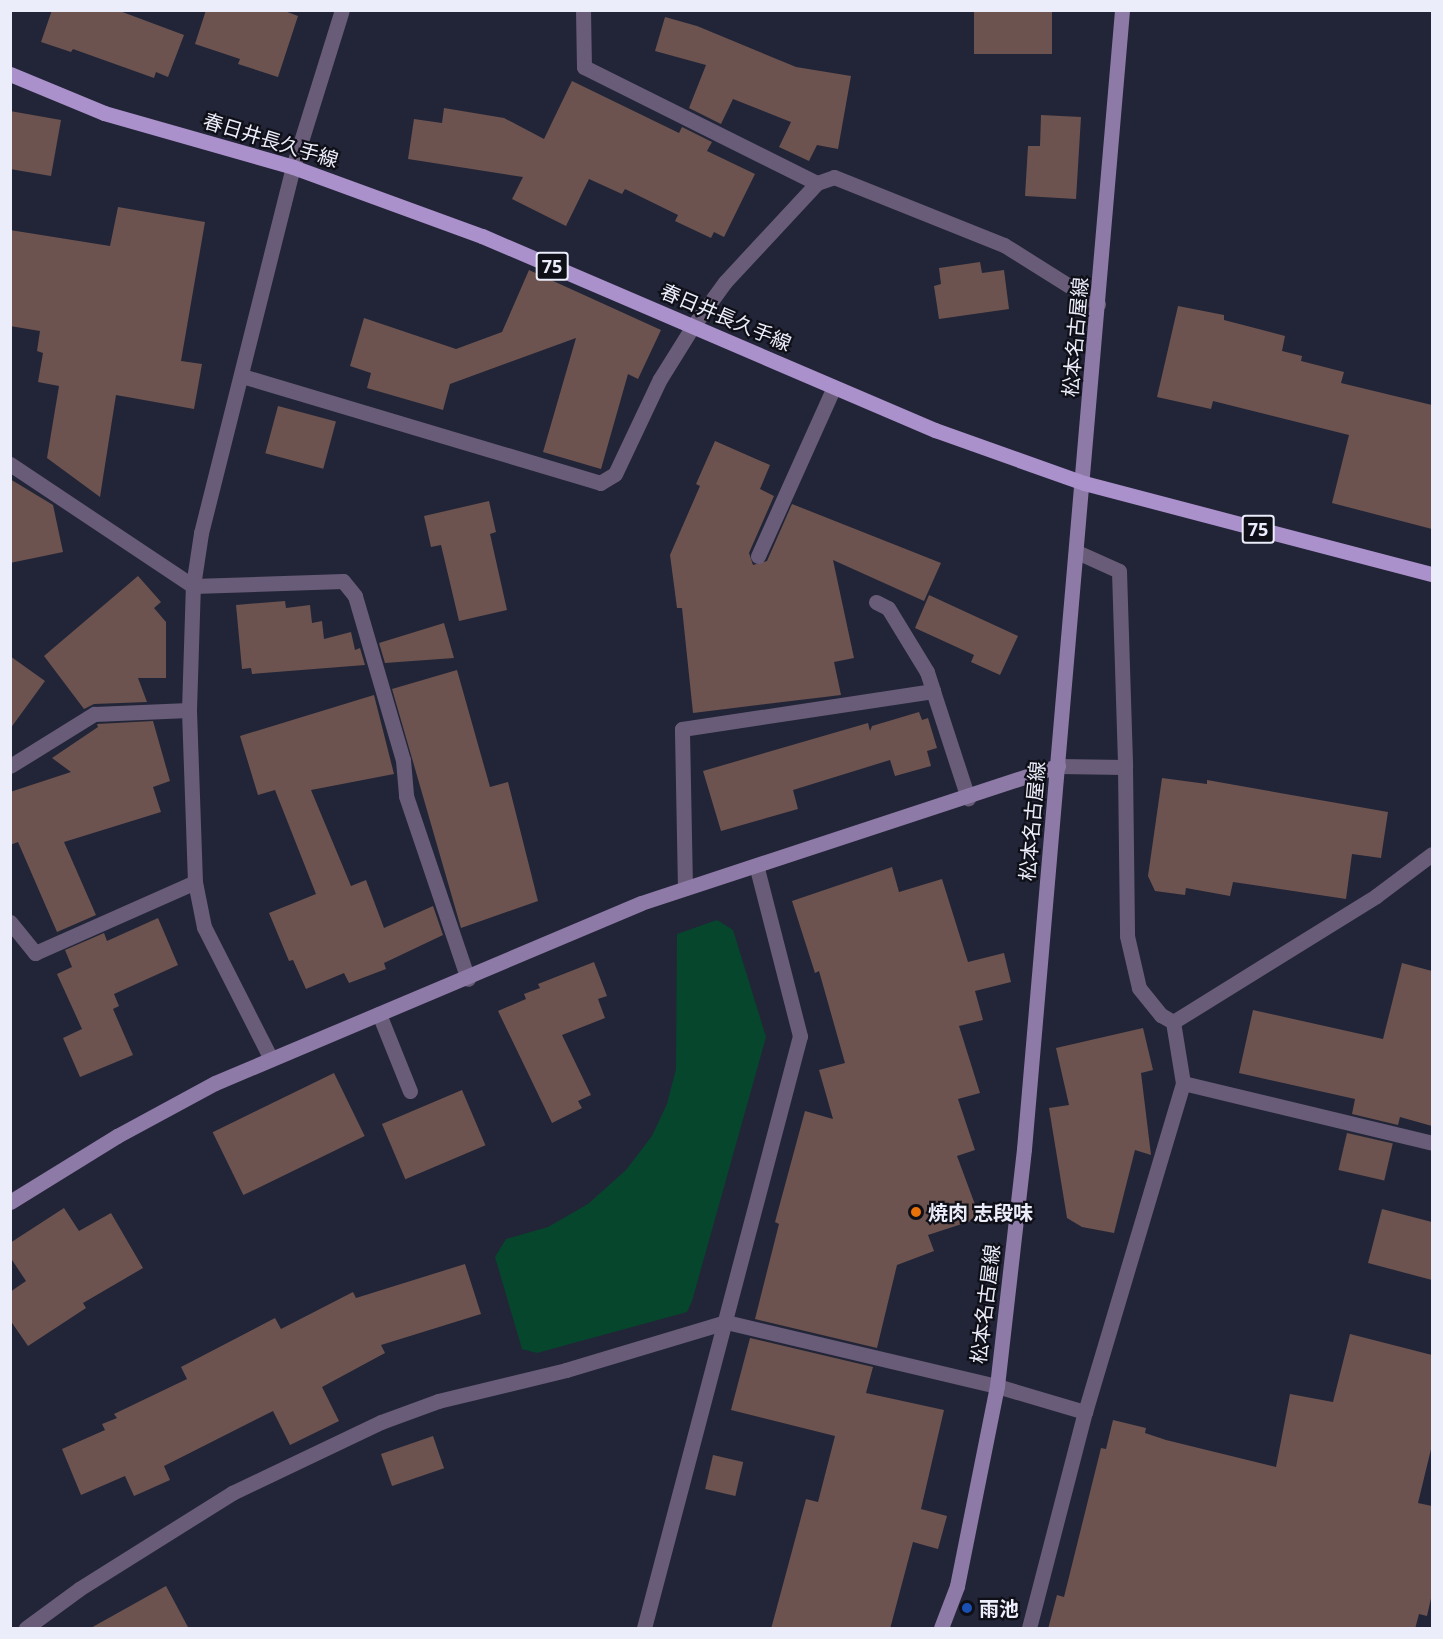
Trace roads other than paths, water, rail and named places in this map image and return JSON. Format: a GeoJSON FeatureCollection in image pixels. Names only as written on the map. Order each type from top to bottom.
{"type":"FeatureCollection","features":[{"type":"Feature","properties":{"kind":"main road","name":"松本名古屋線"},"geometry":{"type":"LineString","coordinates":[[941,1629],[957,1586],[997,1386],[1024,1149],[1084,483],[1122,10]]}},
{"type":"Feature","properties":{"kind":"main road","name":"春日井長久手線"},"geometry":{"type":"LineString","coordinates":[[10,74],[104,113],[293,167],[482,236],[935,430],[1084,483],[1432,574]]}},
{"type":"Feature","properties":{"kind":"main road"},"geometry":{"type":"LineString","coordinates":[[10,1202],[117,1136],[215,1083],[468,979],[641,903],[757,868],[1058,766]]}},
{"type":"Feature","properties":{"kind":"street"},"geometry":{"type":"LineString","coordinates":[[271,1059],[204,927],[195,882],[189,710],[194,586],[201,532],[293,167],[342,10]]}},
{"type":"Feature","properties":{"kind":"street"},"geometry":{"type":"LineString","coordinates":[[583,10],[584,67],[817,183]]}},
{"type":"Feature","properties":{"kind":"street"},"geometry":{"type":"LineString","coordinates":[[242,376],[600,483],[615,474],[660,379],[693,326],[725,282],[817,183],[834,177],[1004,245],[1098,304]]}},
{"type":"Feature","properties":{"kind":"street"},"geometry":{"type":"LineString","coordinates":[[758,556],[834,387]]}},
{"type":"Feature","properties":{"kind":"street"},"geometry":{"type":"LineString","coordinates":[[10,464],[194,586],[343,581],[355,596],[403,760],[406,796],[468,979]]}},
{"type":"Feature","properties":{"kind":"street"},"geometry":{"type":"LineString","coordinates":[[1077,552],[1119,571],[1127,936],[1139,988],[1161,1016],[1173,1022]]}},
{"type":"Feature","properties":{"kind":"street"},"geometry":{"type":"LineString","coordinates":[[876,602],[888,608],[927,672],[969,798]]}},
{"type":"Feature","properties":{"kind":"street"},"geometry":{"type":"LineString","coordinates":[[685,888],[682,729],[933,690]]}},
{"type":"Feature","properties":{"kind":"street"},"geometry":{"type":"LineString","coordinates":[[10,766],[94,714],[189,710]]}},
{"type":"Feature","properties":{"kind":"street"},"geometry":{"type":"LineString","coordinates":[[1058,766],[1125,767]]}},
{"type":"Feature","properties":{"kind":"street"},"geometry":{"type":"LineString","coordinates":[[1173,1022],[1376,896],[1432,854]]}},
{"type":"Feature","properties":{"kind":"street"},"geometry":{"type":"LineString","coordinates":[[644,1629],[800,1036],[757,868]]}},
{"type":"Feature","properties":{"kind":"street"},"geometry":{"type":"LineString","coordinates":[[10,922],[35,953],[195,882]]}},
{"type":"Feature","properties":{"kind":"street"},"geometry":{"type":"LineString","coordinates":[[379,1014],[410,1091]]}},
{"type":"Feature","properties":{"kind":"street"},"geometry":{"type":"LineString","coordinates":[[1029,1629],[1085,1412],[1183,1083],[1173,1022]]}},
{"type":"Feature","properties":{"kind":"street"},"geometry":{"type":"LineString","coordinates":[[1183,1083],[1432,1143]]}},
{"type":"Feature","properties":{"kind":"street"},"geometry":{"type":"LineString","coordinates":[[26,1629],[79,1589],[232,1492],[381,1422],[438,1401],[566,1370],[726,1322],[997,1386],[1085,1412]]}},
{"type":"Feature","properties":{"kind":"place","name":"焼肉 志段味"},"geometry":{"type":"Point","coordinates":[916,1212]}},
{"type":"Feature","properties":{"kind":"place","name":"雨池"},"geometry":{"type":"Point","coordinates":[967,1608]}}]}
